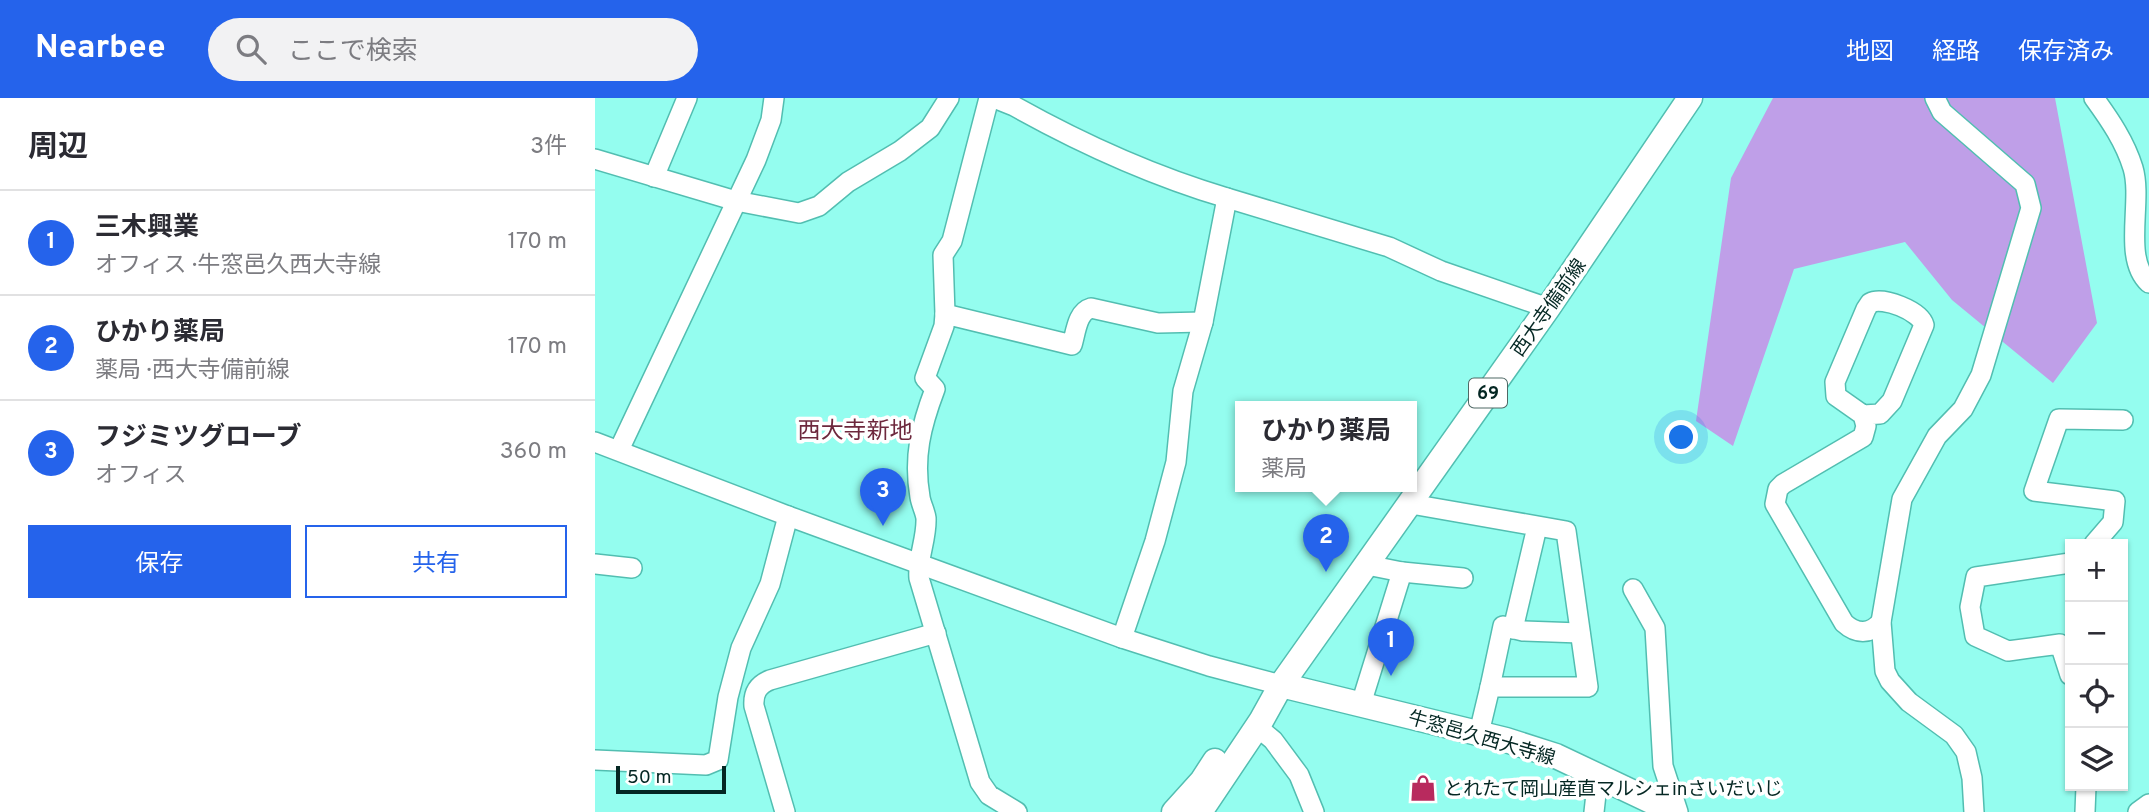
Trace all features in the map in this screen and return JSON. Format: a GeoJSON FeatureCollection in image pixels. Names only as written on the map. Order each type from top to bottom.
{"type":"FeatureCollection","features":[{"type":"Feature","properties":{"kind":"main road","name":"西大寺備前線"},"geometry":{"type":"LineString","coordinates":[[1201,812],[1281,685],[1548,308],[1690,98]]}},
{"type":"Feature","properties":{"kind":"main road","name":"西大寺備前線"},"geometry":{"type":"LineString","coordinates":[[1174,812],[1202,781],[1245,717],[1281,685]]}},
{"type":"Feature","properties":{"kind":"main road","name":"牛窓邑久西大寺線"},"geometry":{"type":"LineString","coordinates":[[1281,685],[1479,733],[1556,756],[1676,812]]}},
{"type":"Feature","properties":{"kind":"street"},"geometry":{"type":"LineString","coordinates":[[653,177],[687,98]]}},
{"type":"Feature","properties":{"kind":"street"},"geometry":{"type":"LineString","coordinates":[[619,450],[756,160],[771,120],[774,98]]}},
{"type":"Feature","properties":{"kind":"street"},"geometry":{"type":"LineString","coordinates":[[595,159],[736,201],[799,213],[819,206],[848,182],[900,151],[930,128],[949,98]]}},
{"type":"Feature","properties":{"kind":"street"},"geometry":{"type":"LineString","coordinates":[[1017,812],[989,794],[980,782],[919,578],[918,563],[923,548],[926,518],[920,497],[917,456],[921,428],[935,389],[925,378],[944,326],[943,255],[952,241],[991,98],[1014,106],[1134,165],[1180,184],[1389,247],[1441,271],[1548,308]]}},
{"type":"Feature","properties":{"kind":"street"},"geometry":{"type":"LineString","coordinates":[[1935,98],[1942,112],[2025,184],[2031,208],[1981,375],[1963,409],[1937,436],[1902,499],[1881,622],[1884,664],[1890,681],[1909,702],[1954,735],[1966,752],[1975,812]]}},
{"type":"Feature","properties":{"kind":"street"},"geometry":{"type":"LineString","coordinates":[[2094,98],[2114,125],[2133,169],[2137,203],[2134,235],[2136,255],[2141,275],[2149,283]]}},
{"type":"Feature","properties":{"kind":"street"},"geometry":{"type":"LineString","coordinates":[[1122,638],[1154,541],[1176,462],[1184,391],[1203,322],[1227,198]]}},
{"type":"Feature","properties":{"kind":"street"},"geometry":{"type":"LineString","coordinates":[[1863,415],[1872,416],[1887,409],[1923,331],[1923,321],[1917,314],[1882,300],[1870,303],[1835,382],[1836,396],[1863,415],[1866,421],[1863,437],[1783,484],[1778,489],[1775,504],[1844,623],[1850,629],[1868,632],[1875,630],[1881,622]]}},
{"type":"Feature","properties":{"kind":"street"},"geometry":{"type":"LineString","coordinates":[[945,314],[1072,345],[1080,315],[1091,308],[1158,323],[1203,322]]}},
{"type":"Feature","properties":{"kind":"street"},"geometry":{"type":"LineString","coordinates":[[2099,539],[2113,523],[2115,501],[2034,491],[2059,419],[2123,420]]}},
{"type":"Feature","properties":{"kind":"street"},"geometry":{"type":"LineString","coordinates":[[595,442],[1122,638],[1209,666],[1281,685]]}},
{"type":"Feature","properties":{"kind":"street"},"geometry":{"type":"LineString","coordinates":[[1411,504],[1566,531],[1588,687],[1490,687]]}},
{"type":"Feature","properties":{"kind":"street"},"geometry":{"type":"LineString","coordinates":[[595,760],[706,765],[718,760],[727,697],[741,648],[770,584],[788,516]]}},
{"type":"Feature","properties":{"kind":"street"},"geometry":{"type":"LineString","coordinates":[[1513,629],[1537,527]]}},
{"type":"Feature","properties":{"kind":"street"},"geometry":{"type":"LineString","coordinates":[[595,564],[632,568]]}},
{"type":"Feature","properties":{"kind":"street"},"geometry":{"type":"LineString","coordinates":[[2065,564],[1976,577],[1971,607],[1975,636],[2008,651],[2060,644],[2067,665]]}},
{"type":"Feature","properties":{"kind":"street"},"geometry":{"type":"LineString","coordinates":[[1367,565],[1402,572],[1463,578]]}},
{"type":"Feature","properties":{"kind":"street"},"geometry":{"type":"LineString","coordinates":[[1361,704],[1402,572]]}},
{"type":"Feature","properties":{"kind":"street"},"geometry":{"type":"LineString","coordinates":[[1633,589],[1655,628],[1663,766],[1676,812]]}},
{"type":"Feature","properties":{"kind":"street"},"geometry":{"type":"LineString","coordinates":[[1479,733],[1503,626],[1580,633]]}},
{"type":"Feature","properties":{"kind":"street"},"geometry":{"type":"LineString","coordinates":[[785,812],[754,706],[755,693],[759,687],[770,680],[936,633]]}},
{"type":"Feature","properties":{"kind":"street"},"geometry":{"type":"LineString","coordinates":[[1257,727],[1273,740],[1299,775],[1314,812]]}},
{"type":"Feature","properties":{"kind":"street"},"geometry":{"type":"LineString","coordinates":[[1594,812],[1598,776]]}},
{"type":"Feature","properties":{"kind":"street"},"geometry":{"type":"LineString","coordinates":[[2085,812],[2086,791]]}},
{"type":"Feature","properties":{"kind":"street"},"geometry":{"type":"LineString","coordinates":[[2138,812],[2149,804]]}},
{"type":"Feature","properties":{"kind":"shaded area"},"geometry":{"type":"Polygon","coordinates":[[[1773,98],[2055,98],[2097,323],[2053,383],[1952,300],[1905,242],[1794,269],[1733,446],[1696,421],[1731,178],[1773,98]]]}},
{"type":"Feature","properties":{"kind":"place","name":"フジミツグローブ"},"geometry":{"type":"Point","coordinates":[883,526]}},
{"type":"Feature","properties":{"kind":"place","name":"ひかり薬局"},"geometry":{"type":"Point","coordinates":[1326,572]}},
{"type":"Feature","properties":{"kind":"place","name":"三木興業"},"geometry":{"type":"Point","coordinates":[1391,676]}},
{"type":"Feature","properties":{"kind":"place","name":"とれたて岡山産直マルシェinさいだいじ"},"geometry":{"type":"Point","coordinates":[1423,788]}},
{"type":"Feature","properties":{"kind":"district","name":"西大寺新地"},"geometry":{"type":"Point","coordinates":[855,430]}}]}
